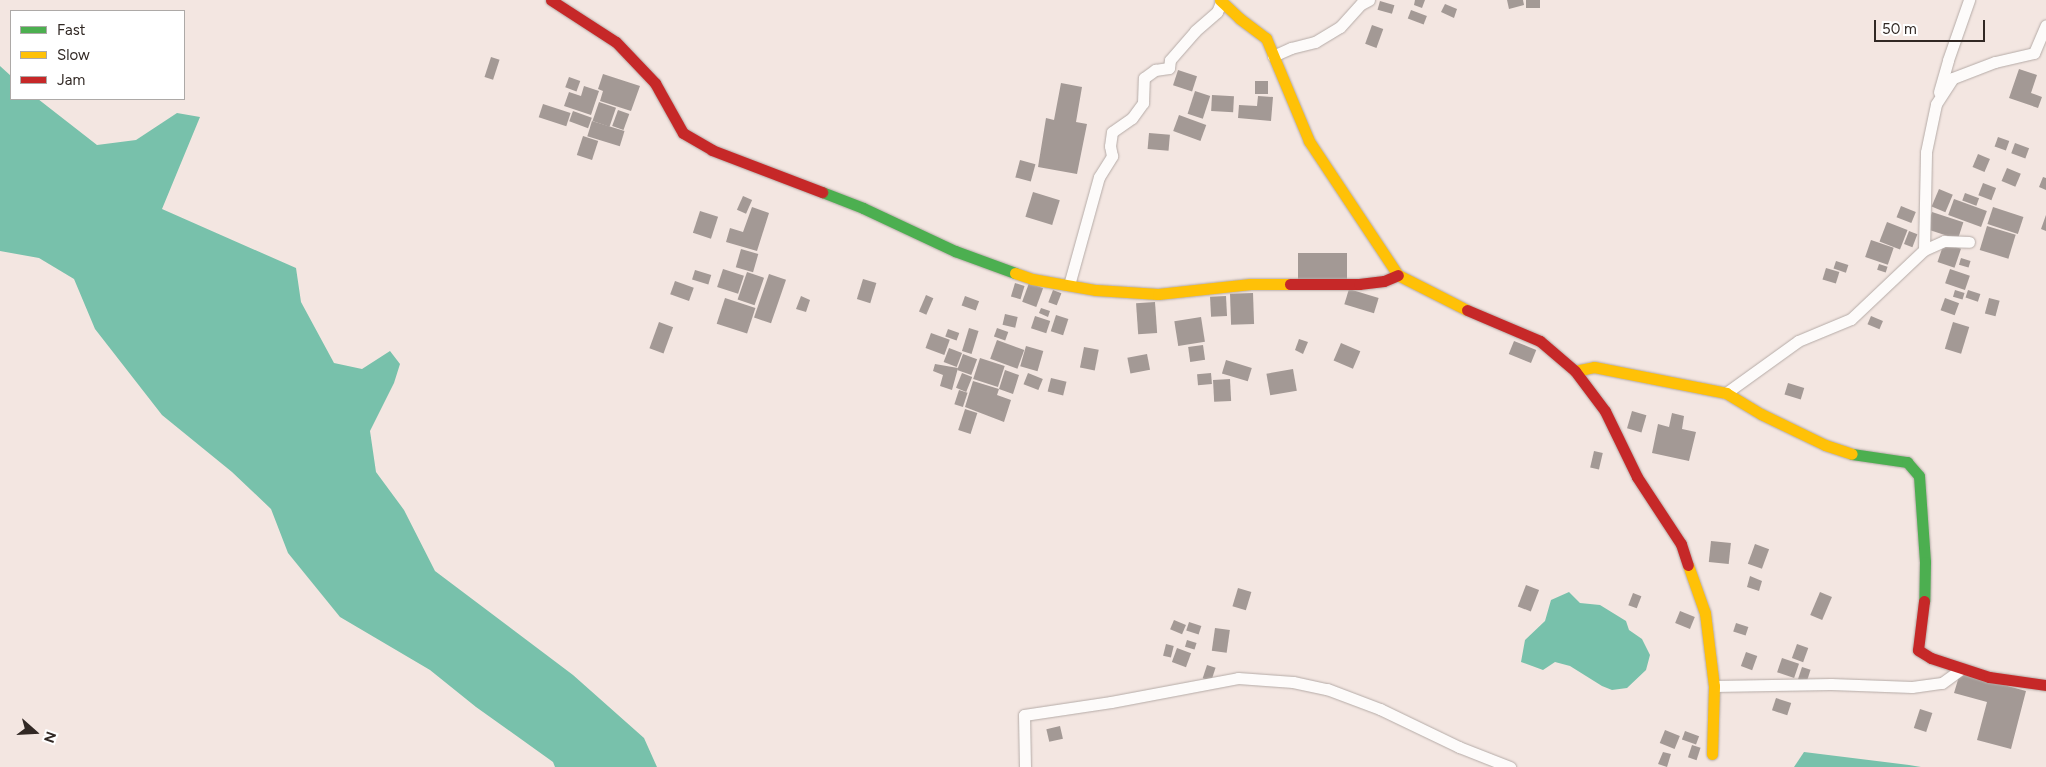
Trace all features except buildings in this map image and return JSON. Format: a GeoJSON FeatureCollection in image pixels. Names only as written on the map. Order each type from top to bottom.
{"type":"FeatureCollection","features":[{"type":"Feature","properties":{"kind":"street"},"geometry":{"type":"LineString","coordinates":[[551,0],[616,42],[655,82],[683,133],[712,150],[863,208],[955,252],[1032,279],[1136,294],[1158,294],[1250,284],[1359,284],[1384,281],[1398,274]]}},
{"type":"Feature","properties":{"kind":"street"},"geometry":{"type":"LineString","coordinates":[[1273,56],[1291,48],[1315,42],[1340,28],[1361,4],[1369,0]]}},
{"type":"Feature","properties":{"kind":"street"},"geometry":{"type":"LineString","coordinates":[[1924,250],[1926,152],[1948,60],[1969,0]]}},
{"type":"Feature","properties":{"kind":"street"},"geometry":{"type":"LineString","coordinates":[[1069,285],[1099,177],[1112,156],[1110,146],[1112,132],[1132,118],[1143,103],[1144,78],[1155,70],[1169,68],[1170,60],[1195,31],[1217,12],[1220,1],[1266,38],[1309,141],[1398,274],[1448,302],[1540,340],[1575,371],[1605,411],[1637,477],[1681,544],[1705,613],[1714,686],[1712,754]]}},
{"type":"Feature","properties":{"kind":"street"},"geometry":{"type":"LineString","coordinates":[[1936,104],[1952,78],[1995,62],[2034,53],[2046,25]]}},
{"type":"Feature","properties":{"kind":"street"},"geometry":{"type":"LineString","coordinates":[[1726,393],[1798,341],[1851,319],[1924,250],[1944,241],[1968,242]]}},
{"type":"Feature","properties":{"kind":"street"},"geometry":{"type":"LineString","coordinates":[[1575,371],[1594,367],[1726,393],[1761,414],[1825,444],[1861,457],[1907,462],[1919,476],[1925,562],[1924,609],[1918,650],[1930,658],[1989,677],[2046,685]]}},
{"type":"Feature","properties":{"kind":"street"},"geometry":{"type":"LineString","coordinates":[[1714,686],[1831,684],[1912,687],[1942,683],[1961,669]]}},
{"type":"Feature","properties":{"kind":"street"},"geometry":{"type":"LineString","coordinates":[[1025,767],[1024,715],[1111,702],[1238,678],[1293,682],[1327,689],[1380,709],[1459,747],[1510,767]]}},
{"type":"Feature","properties":{"kind":"shaded area"},"geometry":{"type":"Polygon","coordinates":[[[0,66],[10,75],[10,100],[39,100],[97,145],[136,140],[177,113],[200,117],[162,209],[296,268],[301,302],[334,363],[362,369],[390,351],[400,364],[394,383],[370,431],[376,472],[404,510],[435,571],[573,675],[644,738],[657,767],[555,767],[553,762],[476,707],[430,670],[340,617],[288,553],[271,509],[232,472],[162,415],[95,329],[74,279],[39,258],[0,251],[0,66]]]}},
{"type":"Feature","properties":{"kind":"shaded area"},"geometry":{"type":"Polygon","coordinates":[[[1569,592],[1580,603],[1600,605],[1626,621],[1629,630],[1642,639],[1650,655],[1646,670],[1627,688],[1612,690],[1570,666],[1555,662],[1543,670],[1521,662],[1525,640],[1545,621],[1551,600],[1569,592]]]}},
{"type":"Feature","properties":{"kind":"shaded area"},"geometry":{"type":"Polygon","coordinates":[[[1804,752],[1909,765],[1921,767],[1794,767],[1804,752]]]}},
{"type":"Feature","properties":{"kind":"traffic: fast"},"geometry":{"type":"LineString","coordinates":[[822,192],[863,208],[955,251],[1015,273]]}},
{"type":"Feature","properties":{"kind":"traffic: fast"},"geometry":{"type":"LineString","coordinates":[[1852,454],[1907,462],[1919,476],[1925,562],[1924,601]]}},
{"type":"Feature","properties":{"kind":"traffic: slow"},"geometry":{"type":"LineString","coordinates":[[1220,0],[1239,18],[1266,38],[1309,141],[1398,275],[1467,310]]}},
{"type":"Feature","properties":{"kind":"traffic: slow"},"geometry":{"type":"LineString","coordinates":[[1015,273],[1032,279],[1096,290],[1158,294],[1250,284],[1290,284]]}},
{"type":"Feature","properties":{"kind":"traffic: slow"},"geometry":{"type":"LineString","coordinates":[[1575,371],[1594,367],[1726,393],[1761,414],[1825,445],[1852,454]]}},
{"type":"Feature","properties":{"kind":"traffic: slow"},"geometry":{"type":"LineString","coordinates":[[1688,565],[1705,613],[1714,686],[1712,754]]}},
{"type":"Feature","properties":{"kind":"traffic: jam"},"geometry":{"type":"LineString","coordinates":[[551,0],[616,42],[655,83],[683,133],[712,150],[822,192]]}},
{"type":"Feature","properties":{"kind":"traffic: jam"},"geometry":{"type":"LineString","coordinates":[[1290,284],[1359,284],[1384,281],[1398,275]]}},
{"type":"Feature","properties":{"kind":"traffic: jam"},"geometry":{"type":"LineString","coordinates":[[1467,310],[1540,341],[1575,371],[1605,411],[1637,477],[1681,544],[1688,565]]}},
{"type":"Feature","properties":{"kind":"traffic: jam"},"geometry":{"type":"LineString","coordinates":[[1924,601],[1918,650],[1931,658],[1989,677],[2046,685]]}}]}
